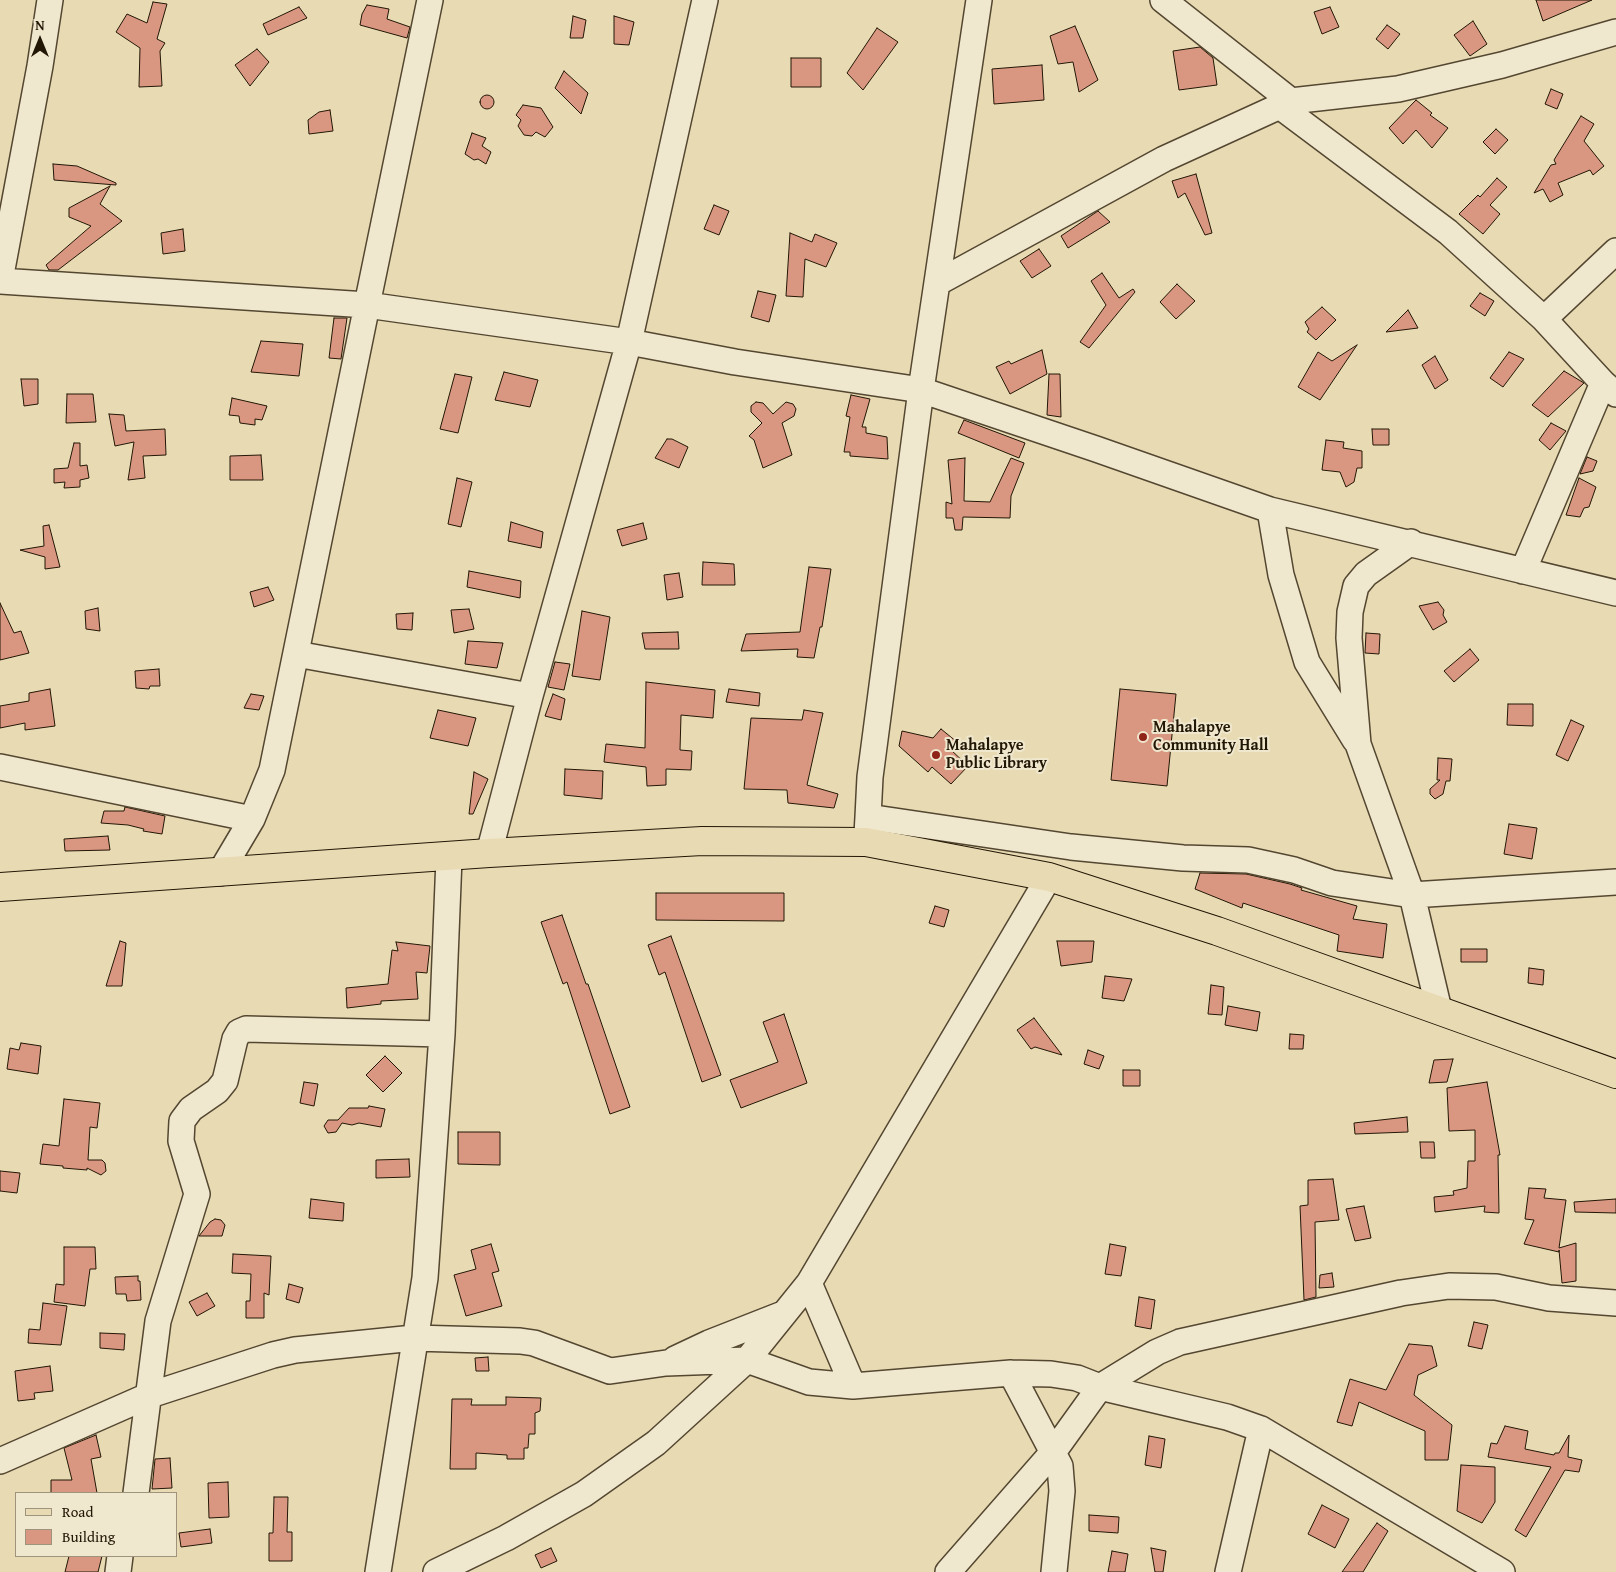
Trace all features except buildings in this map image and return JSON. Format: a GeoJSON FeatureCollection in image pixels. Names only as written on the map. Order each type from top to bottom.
{"type":"FeatureCollection","features":[{"type":"Feature","properties":{"kind":"main road"},"geometry":{"type":"LineString","coordinates":[[0,887],[867,829],[1049,877],[1217,931],[1616,1074]]}},
{"type":"Feature","properties":{"kind":"street"},"geometry":{"type":"LineString","coordinates":[[50,0],[39,76],[0,281],[367,305],[629,342],[735,362],[921,390],[1270,510],[1412,542],[1616,593]]}},
{"type":"Feature","properties":{"kind":"street"},"geometry":{"type":"LineString","coordinates":[[220,873],[252,819],[272,770],[430,0]]}},
{"type":"Feature","properties":{"kind":"street"},"geometry":{"type":"LineString","coordinates":[[489,853],[530,696],[629,342],[705,0]]}},
{"type":"Feature","properties":{"kind":"street"},"geometry":{"type":"LineString","coordinates":[[979,0],[921,390],[872,767],[867,829],[1183,858],[1248,860],[1294,870],[1332,883],[1412,895],[1616,882]]}},
{"type":"Feature","properties":{"kind":"street"},"geometry":{"type":"LineString","coordinates":[[1163,0],[1286,104],[1448,232],[1544,319],[1609,389],[1523,571]]}},
{"type":"Feature","properties":{"kind":"street"},"geometry":{"type":"LineString","coordinates":[[938,283],[1164,159],[1286,104],[1398,89],[1502,65],[1615,33]]}},
{"type":"Feature","properties":{"kind":"street"},"geometry":{"type":"LineString","coordinates":[[1544,319],[1616,251]]}},
{"type":"Feature","properties":{"kind":"street"},"geometry":{"type":"LineString","coordinates":[[1270,510],[1281,575],[1307,662],[1358,744],[1412,895],[1439,1010]]}},
{"type":"Feature","properties":{"kind":"street"},"geometry":{"type":"LineString","coordinates":[[1358,744],[1349,638],[1350,612],[1356,586],[1366,574],[1412,542]]}},
{"type":"Feature","properties":{"kind":"street"},"geometry":{"type":"LineString","coordinates":[[296,654],[530,696]]}},
{"type":"Feature","properties":{"kind":"street"},"geometry":{"type":"LineString","coordinates":[[0,767],[252,819]]}},
{"type":"Feature","properties":{"kind":"street"},"geometry":{"type":"LineString","coordinates":[[378,1572],[425,1278],[442,1034],[449,858]]}},
{"type":"Feature","properties":{"kind":"street"},"geometry":{"type":"LineString","coordinates":[[436,1572],[506,1538],[584,1494],[656,1443],[747,1360],[786,1314],[809,1283],[1049,877]]}},
{"type":"Feature","properties":{"kind":"street"},"geometry":{"type":"LineString","coordinates":[[136,1492],[158,1321],[197,1194],[185,1161],[181,1141],[182,1121],[191,1109],[216,1091],[225,1081],[234,1039],[239,1032],[246,1029],[442,1034]]}},
{"type":"Feature","properties":{"kind":"street"},"geometry":{"type":"LineString","coordinates":[[809,1283],[853,1386]]}},
{"type":"Feature","properties":{"kind":"street"},"geometry":{"type":"LineString","coordinates":[[948,1572],[1054,1451],[1100,1387],[1157,1352],[1180,1342],[1401,1293],[1449,1286],[1496,1287],[1549,1298],[1616,1303]]}},
{"type":"Feature","properties":{"kind":"street"},"geometry":{"type":"LineString","coordinates":[[666,1363],[708,1343],[786,1314]]}},
{"type":"Feature","properties":{"kind":"street"},"geometry":{"type":"LineString","coordinates":[[0,1461],[150,1395],[273,1355],[295,1350],[414,1338],[534,1343],[610,1370],[666,1363],[747,1360],[809,1382],[853,1386],[1011,1373],[1051,1374],[1077,1378],[1100,1387],[1227,1417],[1261,1429],[1497,1571]]}},
{"type":"Feature","properties":{"kind":"street"},"geometry":{"type":"LineString","coordinates":[[1011,1373],[1054,1451],[1060,1466],[1062,1490],[1054,1572]]}},
{"type":"Feature","properties":{"kind":"street"},"geometry":{"type":"LineString","coordinates":[[1228,1572],[1261,1429]]}},
{"type":"Feature","properties":{"kind":"street"},"geometry":{"type":"LineString","coordinates":[[118,1572],[120,1557]]}},
{"type":"Feature","properties":{"kind":"place","name":"Mahalapye Community Hall"},"geometry":{"type":"Point","coordinates":[1143,737]}},
{"type":"Feature","properties":{"kind":"place","name":"Mahalapye Public Library"},"geometry":{"type":"Point","coordinates":[936,755]}}]}
